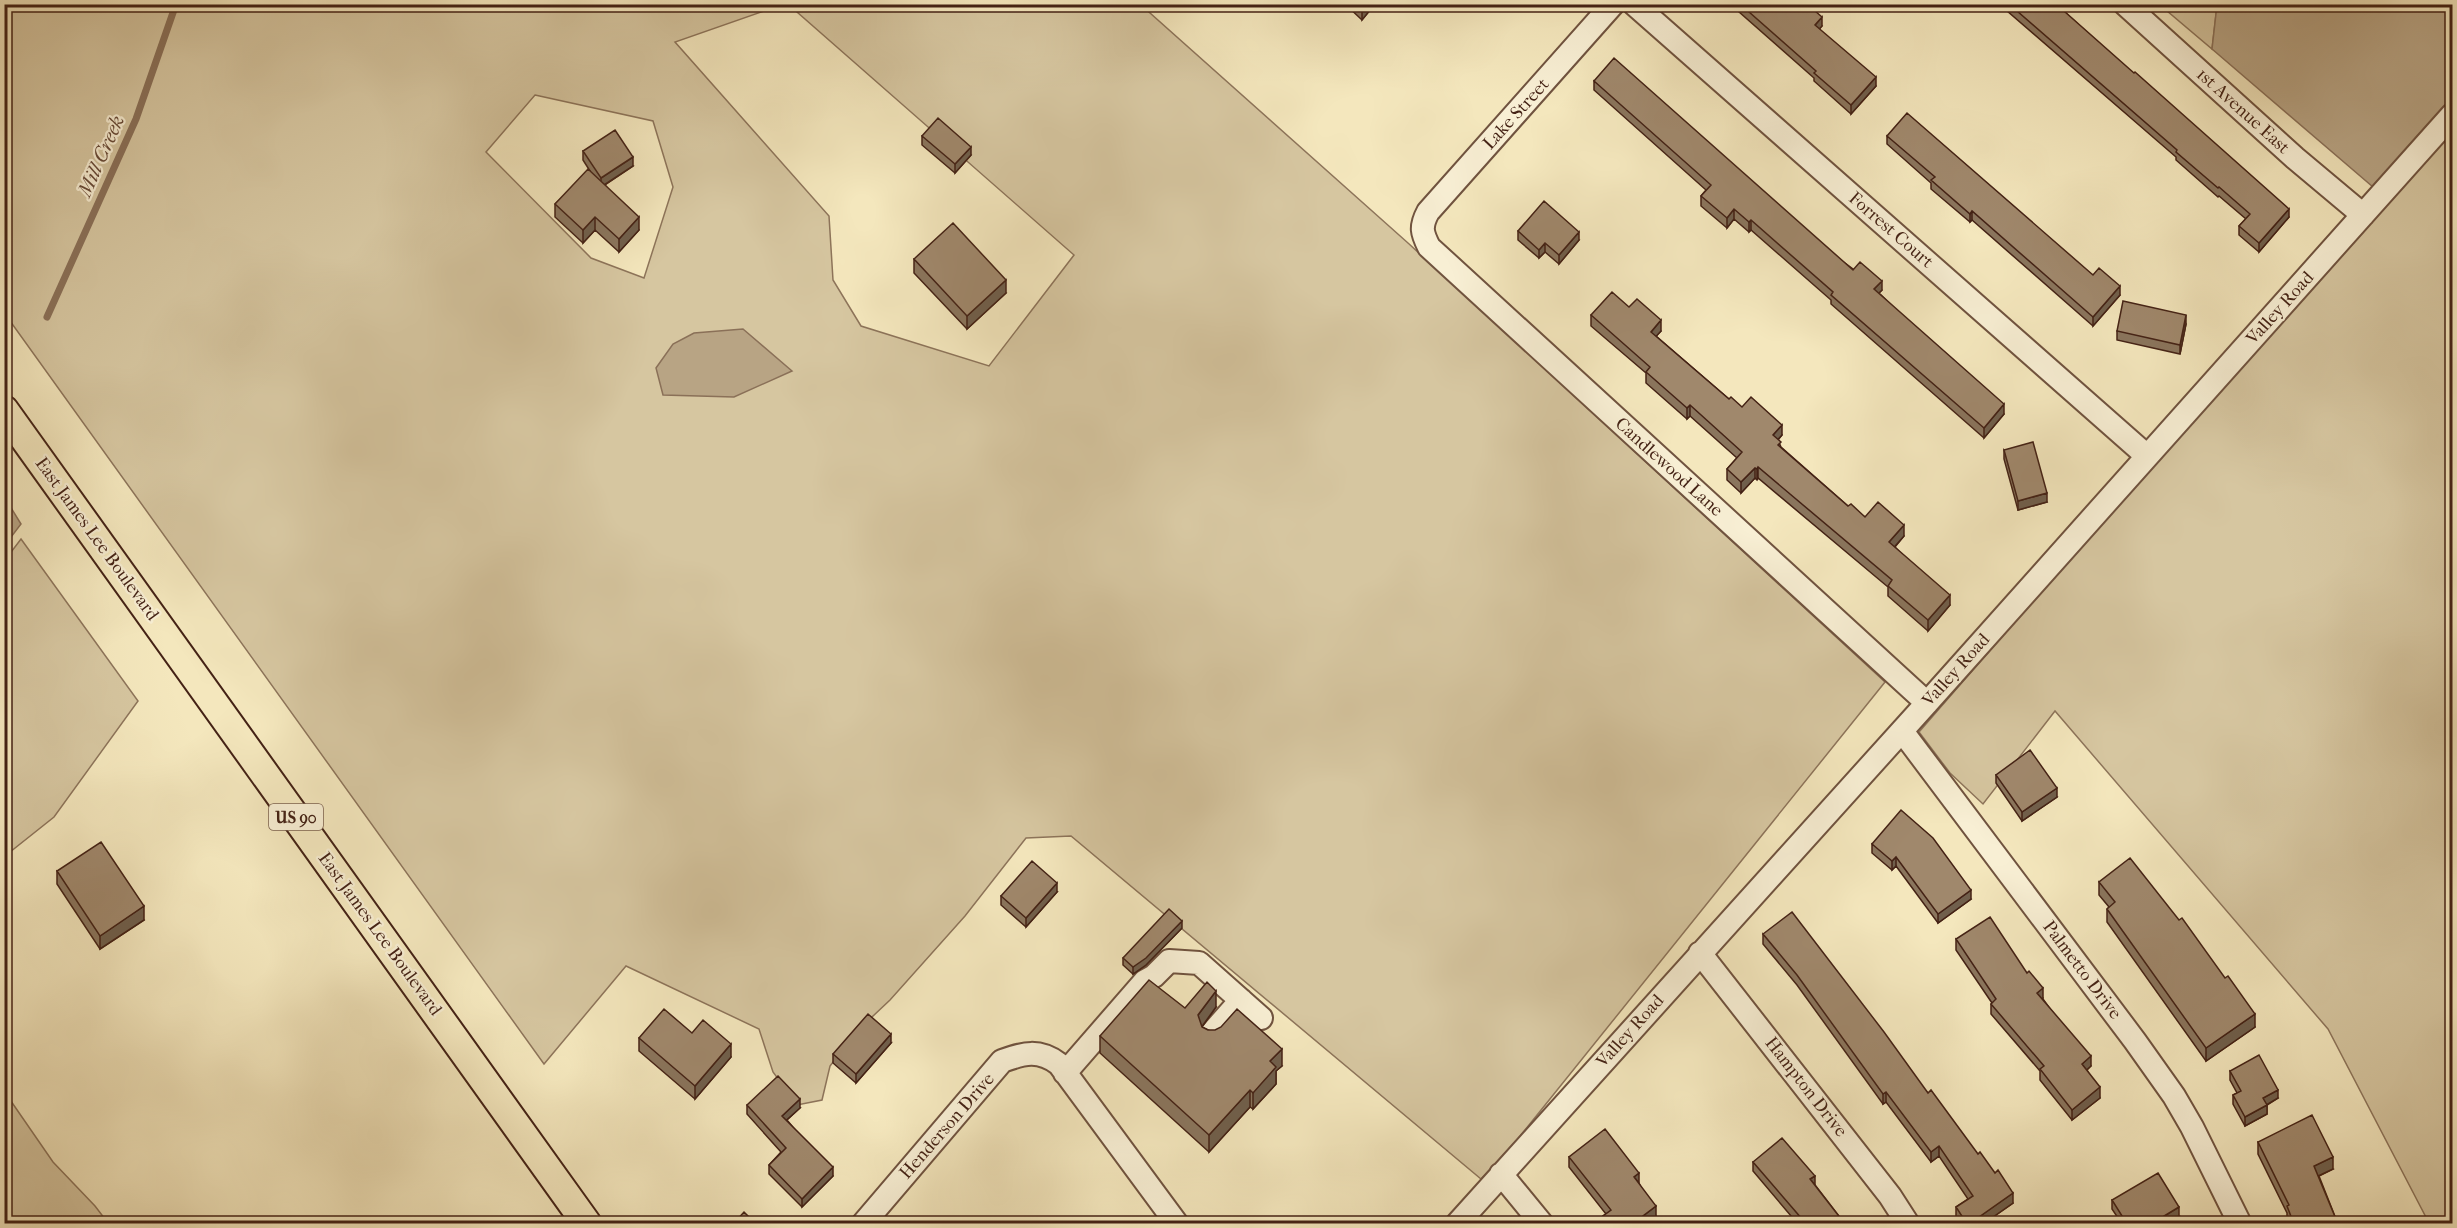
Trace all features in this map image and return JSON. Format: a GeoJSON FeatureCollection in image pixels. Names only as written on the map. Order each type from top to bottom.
{"type":"FeatureCollection","features":[{"type":"Feature","properties":{"kind":"main road","name":"East James Lee Boulevard"},"geometry":{"type":"LineString","coordinates":[[4,410],[587,1224]]}},
{"type":"Feature","properties":{"kind":"street","name":"Lake Street"},"geometry":{"type":"LineString","coordinates":[[1421,224],[1428,212],[1614,4]]}},
{"type":"Feature","properties":{"kind":"street","name":"Forrest Court"},"geometry":{"type":"LineString","coordinates":[[1634,4],[2147,456]]}},
{"type":"Feature","properties":{"kind":"street","name":"1st Avenue East"},"geometry":{"type":"LineString","coordinates":[[2125,4],[2295,158],[2363,215]]}},
{"type":"Feature","properties":{"kind":"street","name":"Valley Road"},"geometry":{"type":"LineString","coordinates":[[1457,1224],[1902,731],[2452,115]]}},
{"type":"Feature","properties":{"kind":"street","name":"Candlewood Lane"},"geometry":{"type":"LineString","coordinates":[[1421,224],[1422,233],[1429,247],[1927,703]]}},
{"type":"Feature","properties":{"kind":"street","name":"Palmetto Drive"},"geometry":{"type":"LineString","coordinates":[[1902,731],[2174,1096],[2198,1138],[2240,1224]]}},
{"type":"Feature","properties":{"kind":"street","name":"Hampton Drive"},"geometry":{"type":"LineString","coordinates":[[1700,953],[1884,1187],[1908,1224]]}},
{"type":"Feature","properties":{"kind":"street"},"geometry":{"type":"LineString","coordinates":[[1065,1073],[1145,981],[1154,976],[1169,961],[1199,963],[1261,1018]]}},
{"type":"Feature","properties":{"kind":"street"},"geometry":{"type":"LineString","coordinates":[[1211,1034],[1241,1000]]}},
{"type":"Feature","properties":{"kind":"street","name":"Henderson Drive"},"geometry":{"type":"LineString","coordinates":[[863,1224],[1002,1061],[1021,1054],[1041,1054],[1050,1057],[1065,1073],[1177,1224]]}},
{"type":"Feature","properties":{"kind":"street"},"geometry":{"type":"LineString","coordinates":[[1502,1174],[1542,1224]]}},
{"type":"Feature","properties":{"kind":"shaded area"},"geometry":{"type":"Polygon","coordinates":[[[4,5],[781,5],[675,42],[829,216],[833,280],[861,326],[989,366],[1074,255],[789,5],[1141,5],[1408,243],[1885,682],[1517,1140],[1481,1179],[1071,836],[1026,838],[965,916],[890,1000],[855,1033],[830,1066],[822,1100],[797,1105],[773,1072],[759,1029],[626,966],[544,1064],[5,314],[4,5]],[[535,95],[486,152],[591,258],[644,278],[673,187],[653,121],[535,95]]]}},
{"type":"Feature","properties":{"kind":"shaded area"},"geometry":{"type":"Polygon","coordinates":[[[2160,5],[2217,5],[2212,49],[2160,5]]]}},
{"type":"Feature","properties":{"kind":"shaded area"},"geometry":{"type":"Polygon","coordinates":[[[2217,5],[2452,5],[2452,98],[2373,187],[2212,49],[2217,5]]]}},
{"type":"Feature","properties":{"kind":"shaded area"},"geometry":{"type":"Polygon","coordinates":[[[2452,131],[2452,1223],[2429,1223],[2328,1029],[2055,711],[1983,804],[1950,773],[1919,732],[2452,131]]]}},
{"type":"Feature","properties":{"kind":"shaded area"},"geometry":{"type":"Polygon","coordinates":[[[743,329],[792,371],[734,397],[663,395],[656,368],[673,344],[694,333],[743,329]]]}},
{"type":"Feature","properties":{"kind":"shaded area"},"geometry":{"type":"Polygon","coordinates":[[[5,498],[21,524],[4,545],[5,498]]]}},
{"type":"Feature","properties":{"kind":"shaded area"},"geometry":{"type":"Polygon","coordinates":[[[21,539],[138,701],[54,817],[5,856],[5,560],[21,539]]]}},
{"type":"Feature","properties":{"kind":"shaded area"},"geometry":{"type":"Polygon","coordinates":[[[4,1091],[53,1162],[108,1223],[5,1223],[4,1091]]]}},
{"type":"Feature","properties":{"kind":"building"},"geometry":{"type":"Polygon","coordinates":[[[1740,4],[1787,4],[1791,8],[1795,4],[1807,4],[1822,17],[1815,25],[1876,77],[1851,105],[1740,4]]]}},
{"type":"Feature","properties":{"kind":"building"},"geometry":{"type":"Polygon","coordinates":[[[2009,4],[2056,4],[2289,209],[2259,243],[2239,226],[2250,214],[2176,152],[2177,150],[2009,4]]]}},
{"type":"Feature","properties":{"kind":"building"},"geometry":{"type":"Polygon","coordinates":[[[1614,58],[1853,270],[1860,262],[1882,281],[1874,289],[2004,404],[1984,428],[1831,295],[1833,292],[1751,220],[1749,222],[1734,209],[1727,218],[1701,196],[1711,185],[1594,81],[1614,58]]]}},
{"type":"Feature","properties":{"kind":"building"},"geometry":{"type":"Polygon","coordinates":[[[1907,113],[2093,275],[2099,268],[2120,286],[2093,317],[1972,211],[1970,214],[1931,180],[1935,177],[1887,136],[1907,113]]]}},
{"type":"Feature","properties":{"kind":"building"},"geometry":{"type":"Polygon","coordinates":[[[938,118],[971,147],[955,164],[922,136],[938,118]]]}},
{"type":"Feature","properties":{"kind":"building"},"geometry":{"type":"Polygon","coordinates":[[[615,130],[633,157],[601,178],[583,151],[615,130]]]}},
{"type":"Feature","properties":{"kind":"building"},"geometry":{"type":"Polygon","coordinates":[[[588,169],[639,217],[619,239],[595,217],[583,230],[555,204],[588,169]]]}},
{"type":"Feature","properties":{"kind":"building"},"geometry":{"type":"Polygon","coordinates":[[[1544,201],[1579,232],[1559,255],[1545,243],[1539,250],[1518,231],[1544,201]]]}},
{"type":"Feature","properties":{"kind":"building"},"geometry":{"type":"Polygon","coordinates":[[[953,223],[1006,280],[967,316],[914,259],[953,223]]]}},
{"type":"Feature","properties":{"kind":"building"},"geometry":{"type":"Polygon","coordinates":[[[1612,292],[1629,307],[1637,299],[1661,320],[1651,332],[1729,399],[1731,397],[1742,407],[1751,397],[1782,425],[1773,435],[1781,442],[1778,445],[1848,506],[1851,504],[1865,517],[1878,502],[1904,525],[1889,542],[1950,595],[1928,620],[1888,586],[1892,580],[1758,467],[1741,482],[1727,469],[1742,452],[1690,405],[1687,408],[1646,372],[1650,367],[1591,315],[1612,292]]]}},
{"type":"Feature","properties":{"kind":"building"},"geometry":{"type":"Polygon","coordinates":[[[2123,301],[2186,315],[2180,345],[2117,331],[2123,301]]]}},
{"type":"Feature","properties":{"kind":"building"},"geometry":{"type":"Polygon","coordinates":[[[2033,442],[2047,493],[2018,501],[2004,450],[2033,442]]]}},
{"type":"Feature","properties":{"kind":"building"},"geometry":{"type":"Polygon","coordinates":[[[2030,750],[2057,788],[2022,812],[1996,775],[2030,750]]]}},
{"type":"Feature","properties":{"kind":"building"},"geometry":{"type":"Polygon","coordinates":[[[1901,810],[1933,838],[1971,890],[1938,914],[1896,857],[1892,861],[1872,844],[1901,810]]]}},
{"type":"Feature","properties":{"kind":"building"},"geometry":{"type":"Polygon","coordinates":[[[101,842],[144,906],[100,936],[57,871],[101,842]]]}},
{"type":"Feature","properties":{"kind":"building"},"geometry":{"type":"Polygon","coordinates":[[[2130,858],[2179,920],[2182,918],[2225,978],[2228,976],[2255,1014],[2206,1048],[2107,909],[2115,902],[2099,882],[2130,858]]]}},
{"type":"Feature","properties":{"kind":"building"},"geometry":{"type":"Polygon","coordinates":[[[1032,861],[1057,883],[1026,918],[1001,896],[1032,861]]]}},
{"type":"Feature","properties":{"kind":"building"},"geometry":{"type":"Polygon","coordinates":[[[1169,909],[1182,921],[1146,958],[1133,967],[1123,958],[1169,909]]]}},
{"type":"Feature","properties":{"kind":"building"},"geometry":{"type":"Polygon","coordinates":[[[1792,912],[1928,1093],[1931,1090],[1978,1154],[1980,1152],[1995,1173],[1998,1170],[2013,1193],[1969,1224],[1956,1207],[1973,1196],[1939,1146],[1931,1152],[1886,1092],[1883,1094],[1797,975],[1763,934],[1792,912]]]}},
{"type":"Feature","properties":{"kind":"building"},"geometry":{"type":"Polygon","coordinates":[[[1990,917],[2027,973],[2029,971],[2043,988],[2037,993],[2091,1056],[2082,1064],[2100,1087],[2072,1110],[2040,1069],[2044,1066],[1991,1004],[1996,999],[1956,939],[1990,917]]]}},
{"type":"Feature","properties":{"kind":"building"},"geometry":{"type":"Polygon","coordinates":[[[1149,980],[1185,1008],[1207,982],[1216,991],[1198,1015],[1202,1027],[1215,1030],[1221,1027],[1237,1009],[1282,1049],[1270,1061],[1276,1067],[1253,1093],[1250,1090],[1209,1135],[1100,1036],[1149,980]]]}},
{"type":"Feature","properties":{"kind":"building"},"geometry":{"type":"Polygon","coordinates":[[[664,1009],[692,1033],[703,1020],[731,1044],[695,1086],[639,1038],[664,1009]]]}},
{"type":"Feature","properties":{"kind":"building"},"geometry":{"type":"Polygon","coordinates":[[[868,1014],[891,1034],[856,1074],[833,1054],[868,1014]]]}},
{"type":"Feature","properties":{"kind":"building"},"geometry":{"type":"Polygon","coordinates":[[[2259,1055],[2278,1090],[2263,1098],[2267,1105],[2245,1117],[2233,1095],[2241,1091],[2230,1071],[2259,1055]]]}},
{"type":"Feature","properties":{"kind":"building"},"geometry":{"type":"Polygon","coordinates":[[[778,1076],[800,1099],[782,1116],[833,1167],[802,1199],[769,1165],[786,1148],[747,1105],[778,1076]]]}},
{"type":"Feature","properties":{"kind":"building"},"geometry":{"type":"Polygon","coordinates":[[[2312,1115],[2333,1157],[2314,1166],[2338,1224],[2294,1224],[2287,1206],[2289,1205],[2258,1142],[2312,1115]]]}},
{"type":"Feature","properties":{"kind":"building"},"geometry":{"type":"Polygon","coordinates":[[[1605,1129],[1639,1173],[1634,1177],[1656,1206],[1643,1216],[1648,1224],[1609,1224],[1603,1216],[1611,1210],[1569,1157],[1605,1129]]]}},
{"type":"Feature","properties":{"kind":"building"},"geometry":{"type":"Polygon","coordinates":[[[1782,1138],[1815,1176],[1810,1179],[1845,1224],[1797,1223],[1802,1219],[1753,1162],[1782,1138]]]}},
{"type":"Feature","properties":{"kind":"building"},"geometry":{"type":"Polygon","coordinates":[[[2158,1173],[2179,1207],[2151,1224],[2127,1224],[2112,1200],[2158,1173]]]}},
{"type":"Feature","properties":{"kind":"building"},"geometry":{"type":"Polygon","coordinates":[[[744,1212],[756,1224],[733,1224],[744,1212]]]}},
{"type":"Feature","properties":{"kind":"waterway","name":"Mill Creek"},"geometry":{"type":"LineString","coordinates":[[47,317],[136,119],[176,4]]}}]}
